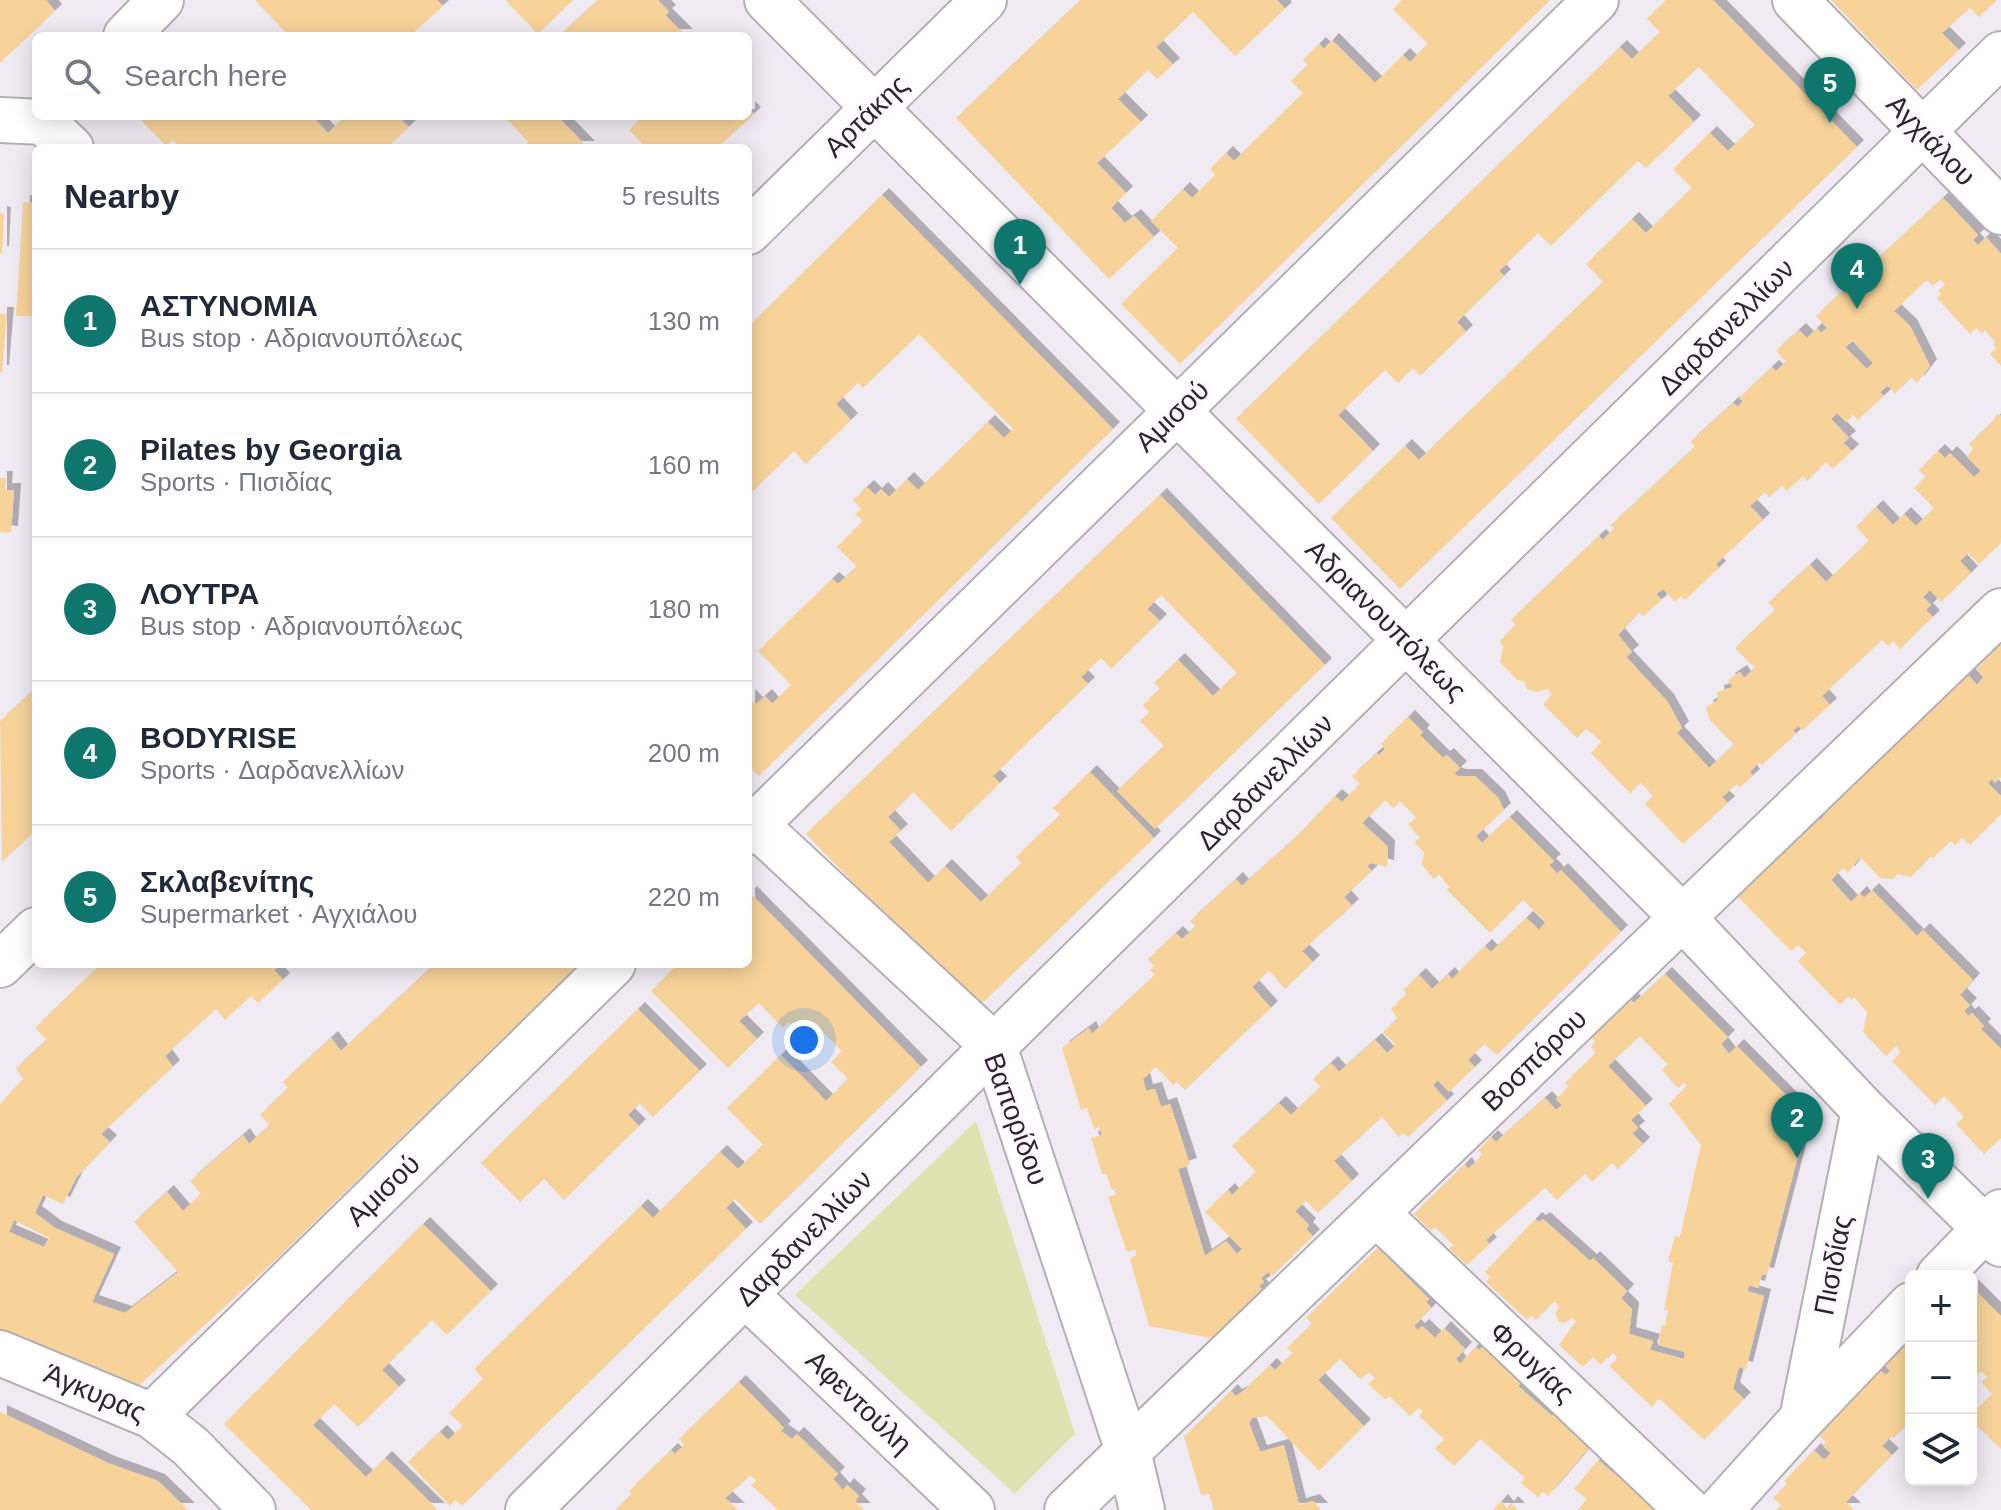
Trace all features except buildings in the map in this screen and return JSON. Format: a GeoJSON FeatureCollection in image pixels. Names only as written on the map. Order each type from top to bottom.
{"type":"FeatureCollection","features":[{"type":"Feature","properties":{"kind":"street"},"geometry":{"type":"LineString","coordinates":[[130,32],[161,0]]}},
{"type":"Feature","properties":{"kind":"street","name":"Αδριανουπόλεως"},"geometry":{"type":"LineString","coordinates":[[767,0],[1683,918],[1864,1110],[1996,1228]]}},
{"type":"Feature","properties":{"kind":"street","name":"Αρτάκης"},"geometry":{"type":"LineString","coordinates":[[752,228],[984,0]]}},
{"type":"Feature","properties":{"kind":"street","name":"Αμισού"},"geometry":{"type":"LineString","coordinates":[[752,823],[1596,0]]}},
{"type":"Feature","properties":{"kind":"street","name":"Αγχιάλου"},"geometry":{"type":"LineString","coordinates":[[1795,0],[2001,212]]}},
{"type":"Feature","properties":{"kind":"street","name":"Δαρδανελλίων"},"geometry":{"type":"LineString","coordinates":[[528,1510],[994,1046],[2001,54]]}},
{"type":"Feature","properties":{"kind":"street"},"geometry":{"type":"LineString","coordinates":[[0,120],[54,129]]}},
{"type":"Feature","properties":{"kind":"street","name":"Βοσπόρου"},"geometry":{"type":"LineString","coordinates":[[1067,1510],[2001,611]]}},
{"type":"Feature","properties":{"kind":"street","name":"Βαπορίδου"},"geometry":{"type":"LineString","coordinates":[[752,827],[994,1046],[1128,1451],[1142,1510]]}},
{"type":"Feature","properties":{"kind":"street"},"geometry":{"type":"LineString","coordinates":[[0,965],[32,934]]}},
{"type":"Feature","properties":{"kind":"street","name":"Αμισού"},"geometry":{"type":"LineString","coordinates":[[152,1416],[609,968]]}},
{"type":"Feature","properties":{"kind":"street","name":"Πισιδίας"},"geometry":{"type":"LineString","coordinates":[[1802,1419],[1864,1110]]}},
{"type":"Feature","properties":{"kind":"street","name":"Φρυγίας"},"geometry":{"type":"LineString","coordinates":[[1376,1213],[1688,1510]]}},
{"type":"Feature","properties":{"kind":"street"},"geometry":{"type":"LineString","coordinates":[[1946,1270],[1996,1228]]}},
{"type":"Feature","properties":{"kind":"street","name":"Αφεντούλη"},"geometry":{"type":"LineString","coordinates":[[746,1295],[972,1510]]}},
{"type":"Feature","properties":{"kind":"street"},"geometry":{"type":"LineString","coordinates":[[1720,1510],[1905,1311]]}},
{"type":"Feature","properties":{"kind":"street","name":"Άγκυρας"},"geometry":{"type":"LineString","coordinates":[[0,1353],[152,1416],[190,1446],[253,1510]]}},
{"type":"Feature","properties":{"kind":"green space"},"geometry":{"type":"Polygon","coordinates":[[[976,1121],[1075,1434],[1015,1494],[795,1295],[976,1121]]]}},
{"type":"Feature","properties":{"kind":"place","name":"Σκλαβενίτης"},"geometry":{"type":"Point","coordinates":[1830,123]}},
{"type":"Feature","properties":{"kind":"place","name":"ΑΣΤΥΝΟΜΙΑ"},"geometry":{"type":"Point","coordinates":[1020,285]}},
{"type":"Feature","properties":{"kind":"place","name":"BODYRISE"},"geometry":{"type":"Point","coordinates":[1857,309]}},
{"type":"Feature","properties":{"kind":"place","name":"Pilates by Georgia"},"geometry":{"type":"Point","coordinates":[1797,1158]}},
{"type":"Feature","properties":{"kind":"place","name":"ΛΟΥΤΡΑ"},"geometry":{"type":"Point","coordinates":[1928,1199]}}]}
